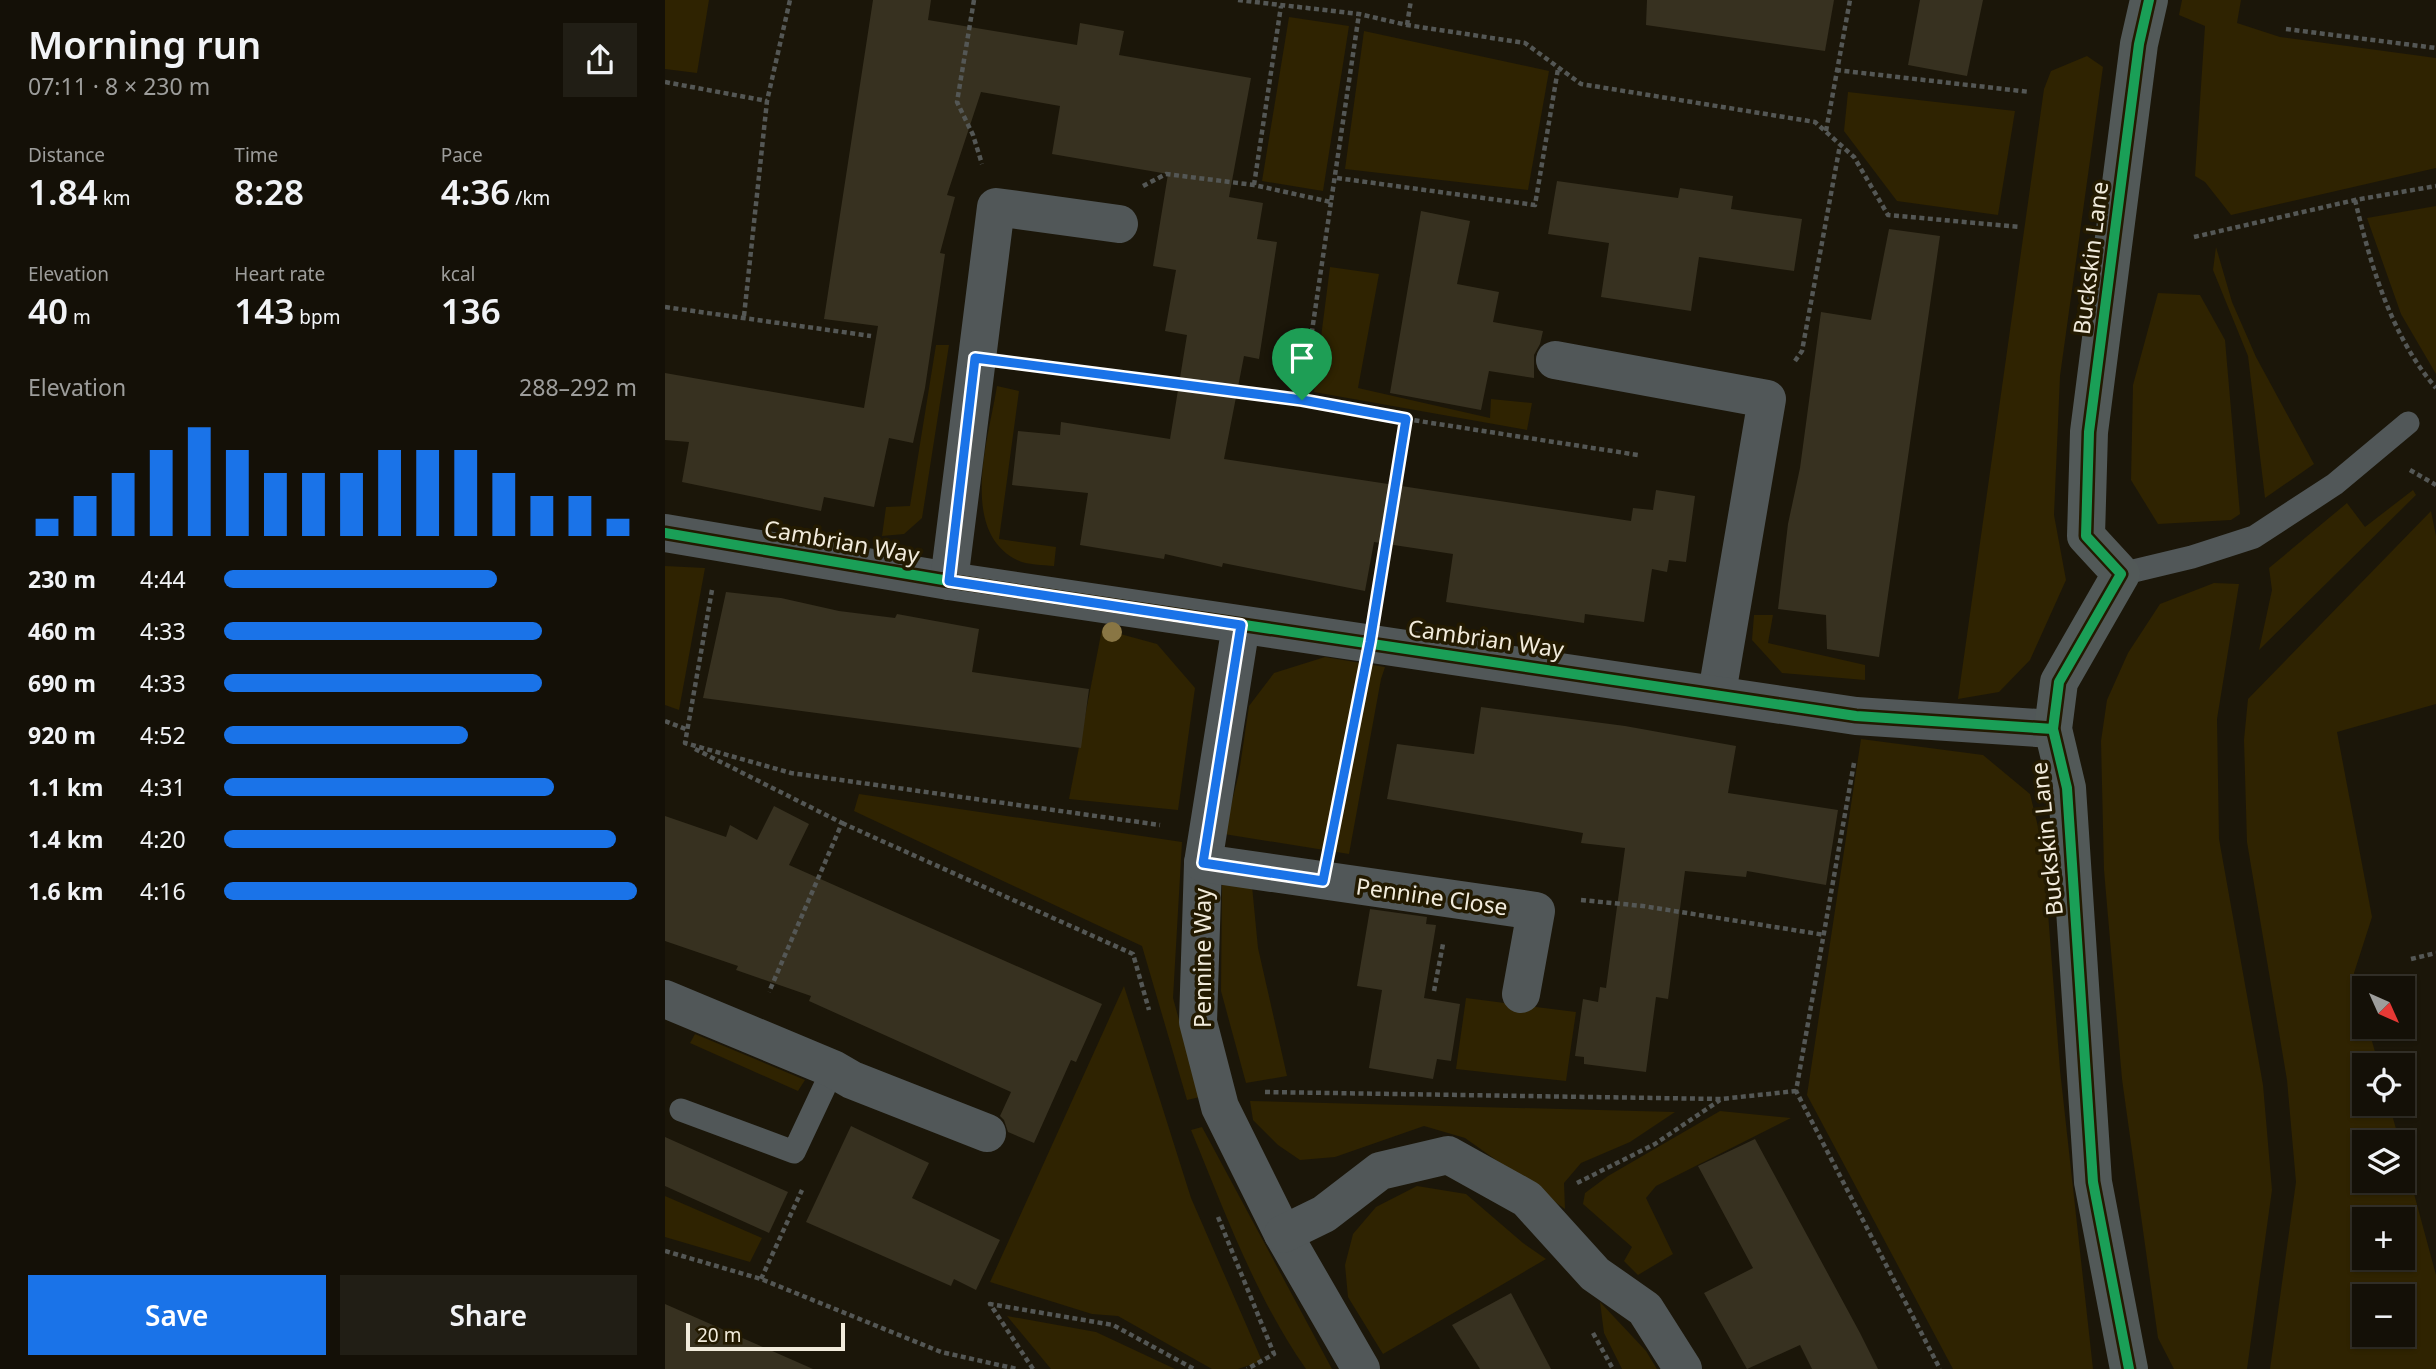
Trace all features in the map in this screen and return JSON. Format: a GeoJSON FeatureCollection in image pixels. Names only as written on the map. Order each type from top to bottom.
{"type":"FeatureCollection","features":[{"type":"Feature","properties":{"kind":"street","name":"Buckskin Lane"},"geometry":{"type":"LineString","coordinates":[[2129,1369],[2093,1182],[2067,788],[2053,729],[2059,682],[2121,574],[2086,536],[2089,432],[2139,44],[2149,0]]}},
{"type":"Feature","properties":{"kind":"street"},"geometry":{"type":"LineString","coordinates":[[996,207],[1119,224]]}},
{"type":"Feature","properties":{"kind":"street","name":"Cambrian Way"},"geometry":{"type":"LineString","coordinates":[[949,581],[996,207]]}},
{"type":"Feature","properties":{"kind":"street"},"geometry":{"type":"LineString","coordinates":[[1555,360],[1767,399],[1717,693]]}},
{"type":"Feature","properties":{"kind":"street","name":"Cambrian Way"},"geometry":{"type":"LineString","coordinates":[[665,533],[949,581],[1717,693],[1856,716],[2053,729]]}},
{"type":"Feature","properties":{"kind":"street","name":"Pennine Way"},"geometry":{"type":"LineString","coordinates":[[1241,625],[1204,847],[1198,1022],[1220,1107],[1283,1234],[1361,1369]]}},
{"type":"Feature","properties":{"kind":"street","name":"Pennine Close"},"geometry":{"type":"LineString","coordinates":[[1204,847],[1323,881],[1537,911],[1521,994]]}},
{"type":"Feature","properties":{"kind":"street"},"geometry":{"type":"LineString","coordinates":[[665,999],[833,1069],[852,1080],[987,1133]]}},
{"type":"Feature","properties":{"kind":"street"},"geometry":{"type":"LineString","coordinates":[[1283,1234],[1324,1213],[1380,1171],[1448,1155],[1527,1199],[1595,1274],[1646,1309],[1683,1369]]}},
{"type":"Feature","properties":{"kind":"lane"},"geometry":{"type":"LineString","coordinates":[[2121,574],[2192,557],[2254,537],[2335,484],[2409,423]]}},
{"type":"Feature","properties":{"kind":"lane"},"geometry":{"type":"LineString","coordinates":[[681,1110],[794,1152],[833,1069]]}},
{"type":"Feature","properties":{"kind":"path"},"geometry":{"type":"LineString","coordinates":[[744,317],[767,101],[790,0]]}},
{"type":"Feature","properties":{"kind":"path"},"geometry":{"type":"LineString","coordinates":[[974,0],[957,102],[973,135],[996,207]]}},
{"type":"Feature","properties":{"kind":"path"},"geometry":{"type":"LineString","coordinates":[[1238,0],[1359,14],[1407,25],[1525,43],[1581,85],[1815,122],[1854,157],[1888,215],[2020,227]]}},
{"type":"Feature","properties":{"kind":"path"},"geometry":{"type":"LineString","coordinates":[[1407,25],[1411,0]]}},
{"type":"Feature","properties":{"kind":"path"},"geometry":{"type":"LineString","coordinates":[[1826,131],[1850,0]]}},
{"type":"Feature","properties":{"kind":"path"},"geometry":{"type":"LineString","coordinates":[[1254,185],[1281,6]]}},
{"type":"Feature","properties":{"kind":"path"},"geometry":{"type":"LineString","coordinates":[[1302,400],[1359,14]]}},
{"type":"Feature","properties":{"kind":"path"},"geometry":{"type":"LineString","coordinates":[[2286,29],[2436,48]]}},
{"type":"Feature","properties":{"kind":"path"},"geometry":{"type":"LineString","coordinates":[[1336,178],[1535,205],[1559,68]]}},
{"type":"Feature","properties":{"kind":"path"},"geometry":{"type":"LineString","coordinates":[[1836,70],[2030,92]]}},
{"type":"Feature","properties":{"kind":"path"},"geometry":{"type":"LineString","coordinates":[[665,82],[767,101]]}},
{"type":"Feature","properties":{"kind":"path"},"geometry":{"type":"LineString","coordinates":[[1767,399],[1803,351],[1840,144]]}},
{"type":"Feature","properties":{"kind":"path"},"geometry":{"type":"LineString","coordinates":[[1166,174],[1254,185],[1331,202]]}},
{"type":"Feature","properties":{"kind":"path"},"geometry":{"type":"LineString","coordinates":[[2194,237],[2355,200],[2436,186]]}},
{"type":"Feature","properties":{"kind":"path"},"geometry":{"type":"LineString","coordinates":[[2355,200],[2365,243],[2393,322],[2436,388]]}},
{"type":"Feature","properties":{"kind":"path"},"geometry":{"type":"LineString","coordinates":[[665,307],[871,337]]}},
{"type":"Feature","properties":{"kind":"path"},"geometry":{"type":"LineString","coordinates":[[975,358],[1302,400],[1638,455]]}},
{"type":"Feature","properties":{"kind":"path"},"geometry":{"type":"LineString","coordinates":[[1323,881],[1370,642],[1406,419]]}},
{"type":"Feature","properties":{"kind":"path"},"geometry":{"type":"LineString","coordinates":[[685,743],[720,541]]}},
{"type":"Feature","properties":{"kind":"path"},"geometry":{"type":"LineString","coordinates":[[665,721],[688,730]]}},
{"type":"Feature","properties":{"kind":"path"},"geometry":{"type":"LineString","coordinates":[[685,743],[791,773],[1204,847]]}},
{"type":"Feature","properties":{"kind":"path"},"geometry":{"type":"LineString","coordinates":[[685,743],[842,824],[1133,954],[1151,1020]]}},
{"type":"Feature","properties":{"kind":"path"},"geometry":{"type":"LineString","coordinates":[[1855,758],[1826,935],[1796,1091],[1940,1369]]}},
{"type":"Feature","properties":{"kind":"path"},"geometry":{"type":"LineString","coordinates":[[750,1036],[842,824]]}},
{"type":"Feature","properties":{"kind":"path"},"geometry":{"type":"LineString","coordinates":[[1537,911],[1571,900],[1643,906],[1826,935]]}},
{"type":"Feature","properties":{"kind":"path"},"geometry":{"type":"LineString","coordinates":[[2411,959],[2436,953]]}},
{"type":"Feature","properties":{"kind":"path"},"geometry":{"type":"LineString","coordinates":[[1263,1092],[1721,1099],[1796,1091]]}},
{"type":"Feature","properties":{"kind":"path"},"geometry":{"type":"LineString","coordinates":[[1573,1192],[1578,1181],[1655,1144],[1721,1099]]}},
{"type":"Feature","properties":{"kind":"path"},"geometry":{"type":"LineString","coordinates":[[1217,1214],[1274,1354],[1247,1369]]}},
{"type":"Feature","properties":{"kind":"path"},"geometry":{"type":"LineString","coordinates":[[665,1251],[761,1279],[941,1352],[1017,1369]]}},
{"type":"Feature","properties":{"kind":"path"},"geometry":{"type":"LineString","coordinates":[[1033,1369],[990,1304],[1113,1325],[1194,1369]]}},
{"type":"Feature","properties":{"kind":"shaded area"},"geometry":{"type":"Polygon","coordinates":[[[665,0],[709,0],[697,73],[665,69],[665,0]]]}},
{"type":"Feature","properties":{"kind":"shaded area"},"geometry":{"type":"Polygon","coordinates":[[[2182,0],[2241,0],[2237,23],[2280,37],[2436,58],[2436,168],[2231,215],[2205,182],[2195,176],[2205,26],[2179,15],[2182,0]]]}},
{"type":"Feature","properties":{"kind":"shaded area"},"geometry":{"type":"Polygon","coordinates":[[[1289,17],[1349,26],[1323,191],[1262,181],[1289,17]]]}},
{"type":"Feature","properties":{"kind":"shaded area"},"geometry":{"type":"Polygon","coordinates":[[[1364,31],[1549,71],[1528,190],[1345,169],[1364,31]]]}},
{"type":"Feature","properties":{"kind":"shaded area"},"geometry":{"type":"Polygon","coordinates":[[[2087,56],[2103,67],[2060,376],[2054,515],[2066,580],[2030,660],[1999,692],[1958,699],[2044,89],[2051,71],[2087,56]]]}},
{"type":"Feature","properties":{"kind":"shaded area"},"geometry":{"type":"Polygon","coordinates":[[[1848,92],[2015,111],[1998,215],[1897,201],[1844,131],[1848,92]]]}},
{"type":"Feature","properties":{"kind":"shaded area"},"geometry":{"type":"Polygon","coordinates":[[[2436,206],[2436,374],[2401,314],[2367,218],[2436,206]]]}},
{"type":"Feature","properties":{"kind":"shaded area"},"geometry":{"type":"Polygon","coordinates":[[[2216,247],[2232,302],[2256,357],[2314,464],[2265,498],[2248,356],[2213,270],[2216,247]]]}},
{"type":"Feature","properties":{"kind":"shaded area"},"geometry":{"type":"Polygon","coordinates":[[[1330,267],[1379,274],[1358,388],[1490,418],[1491,399],[1532,403],[1527,430],[1314,392],[1330,267]]]}},
{"type":"Feature","properties":{"kind":"shaded area"},"geometry":{"type":"Polygon","coordinates":[[[2158,293],[2200,295],[2225,340],[2240,514],[2231,520],[2158,524],[2131,480],[2133,385],[2158,293]]]}},
{"type":"Feature","properties":{"kind":"shaded area"},"geometry":{"type":"Polygon","coordinates":[[[936,345],[949,345],[922,518],[904,534],[882,536],[886,507],[910,506],[936,345]]]}},
{"type":"Feature","properties":{"kind":"shaded area"},"geometry":{"type":"Polygon","coordinates":[[[997,386],[1019,391],[999,539],[1056,547],[1054,566],[1017,560],[999,546],[988,528],[983,506],[982,481],[997,386]]]}},
{"type":"Feature","properties":{"kind":"shaded area"},"geometry":{"type":"Polygon","coordinates":[[[2413,490],[2416,495],[2259,650],[2272,590],[2269,568],[2347,503],[2365,527],[2413,490]]]}},
{"type":"Feature","properties":{"kind":"shaded area"},"geometry":{"type":"Polygon","coordinates":[[[2431,511],[2436,536],[2436,704],[2337,732],[2372,917],[2355,976],[2352,976],[2352,1040],[2372,1040],[2375,1053],[2352,1053],[2352,1116],[2392,1116],[2396,1130],[2352,1130],[2352,1193],[2414,1193],[2436,1275],[2436,1369],[2270,1369],[2296,1182],[2287,1080],[2247,842],[2244,740],[2248,699],[2431,511]]]}},
{"type":"Feature","properties":{"kind":"shaded area"},"geometry":{"type":"Polygon","coordinates":[[[665,566],[705,568],[679,710],[665,705],[665,566]]]}},
{"type":"Feature","properties":{"kind":"shaded area"},"geometry":{"type":"Polygon","coordinates":[[[2214,583],[2239,584],[2217,719],[2219,839],[2263,1085],[2272,1190],[2247,1369],[2174,1369],[2158,1338],[2122,1079],[2104,870],[2101,741],[2107,700],[2128,653],[2160,604],[2214,583]]]}},
{"type":"Feature","properties":{"kind":"shaded area"},"geometry":{"type":"Polygon","coordinates":[[[1754,615],[1773,615],[1768,643],[1865,665],[1865,680],[1782,673],[1752,640],[1754,615]]]}},
{"type":"Feature","properties":{"kind":"shaded area"},"geometry":{"type":"Polygon","coordinates":[[[1102,629],[1157,644],[1195,688],[1178,810],[1069,799],[1102,629]]]}},
{"type":"Feature","properties":{"kind":"shaded area"},"geometry":{"type":"Polygon","coordinates":[[[1325,657],[1385,667],[1349,854],[1224,834],[1239,773],[1249,706],[1274,673],[1325,657]]]}},
{"type":"Feature","properties":{"kind":"shaded area"},"geometry":{"type":"Polygon","coordinates":[[[1861,739],[1983,755],[2030,794],[2043,847],[2060,1070],[2093,1369],[1953,1369],[1807,1095],[1861,739]]]}},
{"type":"Feature","properties":{"kind":"shaded area"},"geometry":{"type":"Polygon","coordinates":[[[859,794],[1182,842],[1173,998],[1200,1097],[1187,1100],[1142,946],[854,811],[859,794]]]}},
{"type":"Feature","properties":{"kind":"shaded area"},"geometry":{"type":"Polygon","coordinates":[[[1222,885],[1252,886],[1258,948],[1287,1076],[1246,1083],[1221,991],[1222,885]]]}},
{"type":"Feature","properties":{"kind":"shaded area"},"geometry":{"type":"Polygon","coordinates":[[[1124,986],[1191,1198],[1262,1361],[1238,1369],[1212,1369],[1118,1316],[1092,1314],[990,1282],[1124,986]]]}},
{"type":"Feature","properties":{"kind":"shaded area"},"geometry":{"type":"Polygon","coordinates":[[[1466,998],[1576,1012],[1566,1081],[1456,1069],[1466,998]]]}},
{"type":"Feature","properties":{"kind":"shaded area"},"geometry":{"type":"Polygon","coordinates":[[[695,1034],[805,1080],[798,1091],[690,1043],[695,1034]]]}},
{"type":"Feature","properties":{"kind":"shaded area"},"geometry":{"type":"Polygon","coordinates":[[[1250,1101],[1675,1112],[1630,1142],[1581,1163],[1564,1183],[1565,1209],[1465,1138],[1424,1126],[1335,1157],[1300,1160],[1278,1145],[1253,1120],[1250,1101]]]}},
{"type":"Feature","properties":{"kind":"shaded area"},"geometry":{"type":"Polygon","coordinates":[[[1720,1111],[1791,1118],[1656,1186],[1646,1198],[1673,1254],[1638,1275],[1624,1261],[1632,1247],[1583,1204],[1585,1193],[1608,1176],[1720,1111]]]}},
{"type":"Feature","properties":{"kind":"shaded area"},"geometry":{"type":"Polygon","coordinates":[[[1202,1127],[1332,1369],[1306,1369],[1271,1312],[1242,1253],[1191,1130],[1202,1127]]]}},
{"type":"Feature","properties":{"kind":"shaded area"},"geometry":{"type":"Polygon","coordinates":[[[1417,1186],[1466,1194],[1546,1259],[1383,1354],[1348,1297],[1345,1265],[1353,1234],[1376,1207],[1417,1186]]]}},
{"type":"Feature","properties":{"kind":"shaded area"},"geometry":{"type":"Polygon","coordinates":[[[665,1196],[762,1238],[750,1262],[665,1237],[665,1196]]]}},
{"type":"Feature","properties":{"kind":"shaded area"},"geometry":{"type":"Polygon","coordinates":[[[1600,1302],[1646,1351],[1657,1369],[1622,1369],[1604,1333],[1600,1302]]]}},
{"type":"Feature","properties":{"kind":"shaded area"},"geometry":{"type":"Polygon","coordinates":[[[1007,1316],[1096,1332],[1175,1369],[1051,1369],[1007,1316]]]}},
{"type":"Feature","properties":{"kind":"building"},"geometry":{"type":"Polygon","coordinates":[[[873,0],[931,0],[928,20],[1077,45],[1080,23],[1124,31],[1119,55],[1251,78],[1229,197],[1263,203],[1257,239],[1277,242],[1259,359],[1244,356],[1224,459],[1631,521],[1633,508],[1653,510],[1656,490],[1695,496],[1686,562],[1669,560],[1667,572],[1652,569],[1644,622],[1585,614],[1584,623],[1446,602],[1453,554],[1374,542],[1365,591],[1223,563],[1222,567],[1165,554],[1164,559],[1080,545],[1088,493],[1012,485],[1018,431],[1060,435],[1061,422],[1170,439],[1187,335],[1165,331],[1176,270],[1153,266],[1168,174],[1052,154],[1060,106],[981,92],[947,195],[955,197],[940,253],[945,254],[925,388],[913,443],[889,438],[874,507],[824,497],[821,511],[682,482],[689,442],[665,440],[665,373],[864,408],[878,326],[824,319],[873,0]]]}},
{"type":"Feature","properties":{"kind":"building"},"geometry":{"type":"Polygon","coordinates":[[[1647,0],[1834,0],[1825,51],[1646,25],[1647,0]]]}},
{"type":"Feature","properties":{"kind":"building"},"geometry":{"type":"Polygon","coordinates":[[[1920,0],[1983,0],[1967,76],[1908,65],[1920,0]]]}},
{"type":"Feature","properties":{"kind":"building"},"geometry":{"type":"Polygon","coordinates":[[[1557,181],[1678,198],[1680,188],[1733,196],[1731,209],[1802,219],[1794,271],[1699,257],[1691,311],[1601,297],[1609,243],[1548,234],[1557,181]]]}},
{"type":"Feature","properties":{"kind":"building"},"geometry":{"type":"Polygon","coordinates":[[[1421,211],[1470,221],[1457,284],[1499,292],[1493,322],[1543,331],[1534,355],[1534,378],[1489,371],[1481,410],[1390,393],[1421,211]]]}},
{"type":"Feature","properties":{"kind":"building"},"geometry":{"type":"Polygon","coordinates":[[[1889,229],[1940,236],[1879,657],[1827,649],[1826,615],[1778,609],[1788,524],[1800,468],[1821,312],[1871,320],[1889,229]]]}},
{"type":"Feature","properties":{"kind":"building"},"geometry":{"type":"Polygon","coordinates":[[[726,592],[781,598],[839,611],[895,618],[897,614],[979,629],[972,672],[1089,689],[1081,748],[703,698],[726,592]]]}},
{"type":"Feature","properties":{"kind":"building"},"geometry":{"type":"Polygon","coordinates":[[[1481,707],[1625,726],[1736,746],[1728,793],[1838,810],[1826,885],[1747,871],[1746,877],[1685,871],[1668,999],[1656,997],[1646,1072],[1584,1064],[1584,1057],[1575,1056],[1583,999],[1598,1002],[1600,987],[1606,988],[1625,848],[1581,843],[1583,833],[1387,799],[1397,744],[1474,754],[1481,707]]]}},
{"type":"Feature","properties":{"kind":"building"},"geometry":{"type":"Polygon","coordinates":[[[774,806],[809,824],[789,865],[1102,1004],[1076,1062],[1071,1060],[1034,1143],[1008,1132],[1000,1116],[1011,1092],[809,1001],[811,996],[736,970],[738,966],[665,941],[665,816],[726,837],[730,825],[757,840],[774,806]]]}},
{"type":"Feature","properties":{"kind":"building"},"geometry":{"type":"Polygon","coordinates":[[[1370,909],[1427,917],[1426,924],[1436,925],[1424,998],[1460,1004],[1451,1061],[1437,1059],[1433,1079],[1369,1068],[1382,990],[1357,986],[1370,909]]]}},
{"type":"Feature","properties":{"kind":"building"},"geometry":{"type":"Polygon","coordinates":[[[851,1126],[929,1163],[912,1198],[1000,1240],[976,1290],[954,1279],[951,1286],[806,1222],[851,1126]]]}},
{"type":"Feature","properties":{"kind":"building"},"geometry":{"type":"Polygon","coordinates":[[[665,1137],[788,1192],[769,1233],[665,1186],[665,1137]]]}},
{"type":"Feature","properties":{"kind":"building"},"geometry":{"type":"Polygon","coordinates":[[[1755,1139],[1878,1369],[1812,1369],[1800,1345],[1747,1369],[1704,1293],[1753,1268],[1698,1166],[1755,1139]]]}},
{"type":"Feature","properties":{"kind":"building"},"geometry":{"type":"Polygon","coordinates":[[[1511,1293],[1551,1369],[1480,1369],[1452,1325],[1511,1293]]]}},
{"type":"Feature","properties":{"kind":"building"},"geometry":{"type":"Polygon","coordinates":[[[665,1304],[813,1369],[665,1369],[665,1304]]]}},
{"type":"Feature","properties":{"kind":"cycle path"},"geometry":{"type":"LineString","coordinates":[[2129,1369],[2093,1182],[2067,788],[2053,729],[2059,682],[2121,574],[2086,536],[2089,432],[2139,44],[2149,0]]}},
{"type":"Feature","properties":{"kind":"cycle path"},"geometry":{"type":"LineString","coordinates":[[665,533],[949,581],[1856,716],[2053,729]]}},
{"type":"Feature","properties":{"kind":"route"},"geometry":{"type":"LineString","coordinates":[[975,358],[1302,400],[1406,419],[1370,642],[1323,881],[1203,863],[1241,625],[949,581],[975,358]]}}]}
